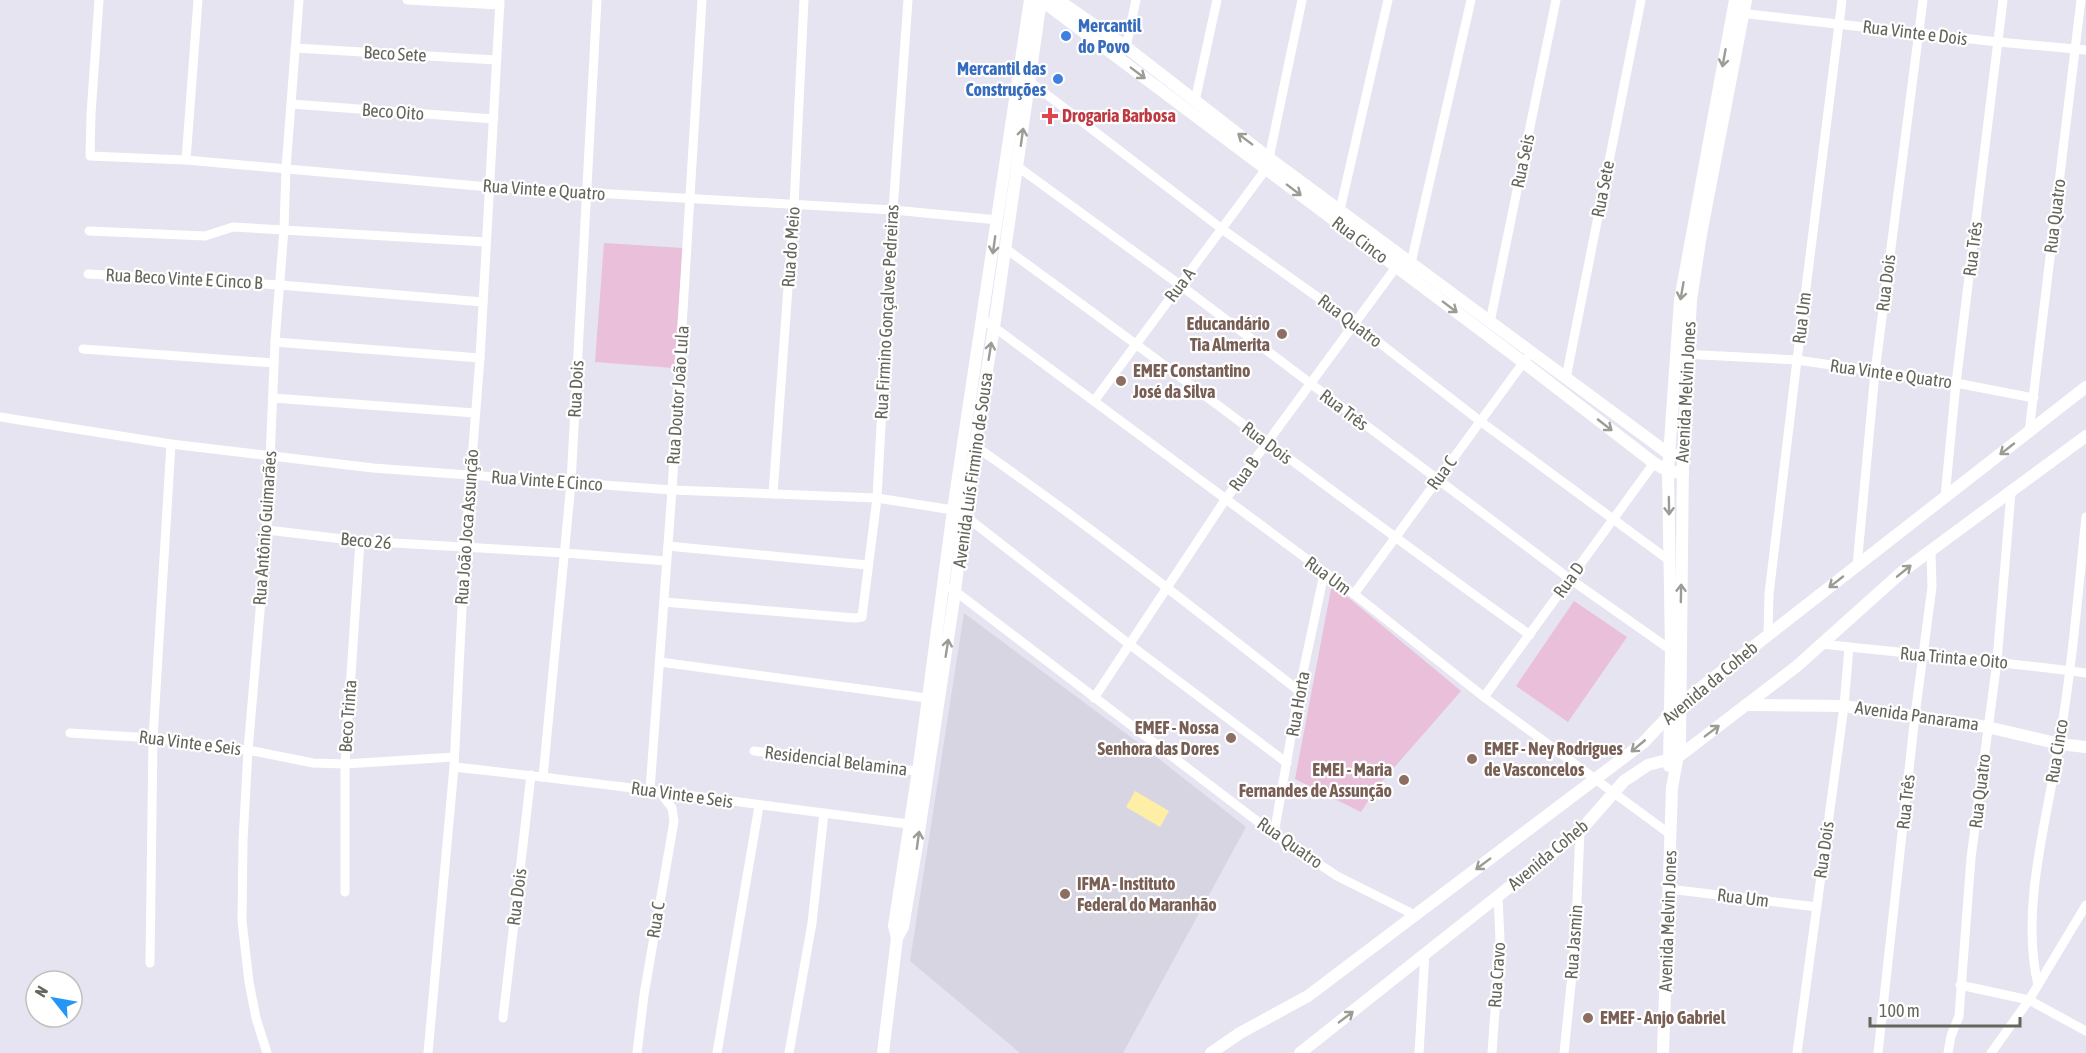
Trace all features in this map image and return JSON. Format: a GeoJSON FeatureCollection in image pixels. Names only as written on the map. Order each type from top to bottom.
{"type":"FeatureCollection","features":[{"type":"Feature","properties":{"kind":"main road","name":"Avenida Luís Firmino de Sousa"},"geometry":{"type":"LineString","coordinates":[[897,938],[903,927],[911,880],[930,716],[927,699],[944,583],[958,512],[975,446],[1018,168],[1021,98],[1030,0]]}},
{"type":"Feature","properties":{"kind":"main road","name":"Avenida Luís Firmino de Sousa"},"geometry":{"type":"LineString","coordinates":[[883,1053],[897,938],[894,926],[917,771],[955,592],[958,512],[998,219],[1021,98],[1029,81],[1041,0]]}},
{"type":"Feature","properties":{"kind":"main road","name":"Rua Cinco"},"geometry":{"type":"LineString","coordinates":[[1041,0],[1403,262],[1490,322],[1669,454],[1683,457]]}},
{"type":"Feature","properties":{"kind":"main road","name":"Rua Cinco"},"geometry":{"type":"LineString","coordinates":[[1058,0],[1126,47],[1195,101],[1268,164],[1340,210],[1523,362],[1654,463],[1668,471],[1683,473]]}},
{"type":"Feature","properties":{"kind":"main road","name":"Avenida Melvin Jones"},"geometry":{"type":"LineString","coordinates":[[1673,758],[1669,715],[1671,650],[1669,454],[1682,354],[1739,4]]}},
{"type":"Feature","properties":{"kind":"main road","name":"Avenida Melvin Jones"},"geometry":{"type":"LineString","coordinates":[[1663,1053],[1673,758],[1680,704],[1682,354]]}},
{"type":"Feature","properties":{"kind":"main road","name":"Avenida da Coheb"},"geometry":{"type":"LineString","coordinates":[[1211,1053],[1240,1033],[1308,996],[1643,743],[1680,704],[2086,387]]}},
{"type":"Feature","properties":{"kind":"main road"},"geometry":{"type":"LineString","coordinates":[[1822,644],[1903,572],[2086,436]]}},
{"type":"Feature","properties":{"kind":"main road","name":"Avenida Coheb"},"geometry":{"type":"LineString","coordinates":[[1300,1053],[1580,831],[1613,792],[1635,772],[1648,765],[1673,758],[1797,666],[1822,644]]}},
{"type":"Feature","properties":{"kind":"main road","name":"Avenida Panarama"},"geometry":{"type":"LineString","coordinates":[[1746,705],[1844,706],[1987,727],[2060,744],[2086,747]]}},
{"type":"Feature","properties":{"kind":"street","name":"Rua Vinte e Quatro"},"geometry":{"type":"LineString","coordinates":[[99,0],[90,156],[186,160],[489,187],[893,210],[998,219]]}},
{"type":"Feature","properties":{"kind":"street"},"geometry":{"type":"LineString","coordinates":[[186,160],[198,0]]}},
{"type":"Feature","properties":{"kind":"street","name":"Rua Antônio Guimarães"},"geometry":{"type":"LineString","coordinates":[[267,1053],[256,1018],[249,982],[242,921],[248,750],[267,530],[275,342],[298,0]]}},
{"type":"Feature","properties":{"kind":"street"},"geometry":{"type":"LineString","coordinates":[[407,0],[500,2]]}},
{"type":"Feature","properties":{"kind":"street","name":"Rua Dois"},"geometry":{"type":"LineString","coordinates":[[543,777],[571,483],[597,0]]}},
{"type":"Feature","properties":{"kind":"street","name":"Rua Doutor João Lula"},"geometry":{"type":"LineString","coordinates":[[650,790],[672,490],[702,0]]}},
{"type":"Feature","properties":{"kind":"street","name":"Rua do Meio"},"geometry":{"type":"LineString","coordinates":[[773,494],[794,205],[804,0]]}},
{"type":"Feature","properties":{"kind":"street","name":"Rua Firmino Gonçalves Pedreiras"},"geometry":{"type":"LineString","coordinates":[[663,602],[855,618],[862,616],[864,612],[867,565],[877,498],[893,210],[908,0]]}},
{"type":"Feature","properties":{"kind":"street"},"geometry":{"type":"LineString","coordinates":[[1126,47],[1136,0]]}},
{"type":"Feature","properties":{"kind":"street"},"geometry":{"type":"LineString","coordinates":[[1195,101],[1217,0]]}},
{"type":"Feature","properties":{"kind":"street"},"geometry":{"type":"LineString","coordinates":[[1268,164],[1302,0]]}},
{"type":"Feature","properties":{"kind":"street"},"geometry":{"type":"LineString","coordinates":[[1340,210],[1388,0]]}},
{"type":"Feature","properties":{"kind":"street","name":"Rua Cinco"},"geometry":{"type":"LineString","coordinates":[[1403,262],[1471,0]]}},
{"type":"Feature","properties":{"kind":"street","name":"Rua Seis"},"geometry":{"type":"LineString","coordinates":[[1490,322],[1556,0]]}},
{"type":"Feature","properties":{"kind":"street","name":"Rua Sete"},"geometry":{"type":"LineString","coordinates":[[1566,378],[1641,0]]}},
{"type":"Feature","properties":{"kind":"street","name":"Rua Um"},"geometry":{"type":"LineString","coordinates":[[1768,636],[1769,594],[1842,0]]}},
{"type":"Feature","properties":{"kind":"street","name":"Rua Dois"},"geometry":{"type":"LineString","coordinates":[[1857,566],[1875,372],[1923,0]]}},
{"type":"Feature","properties":{"kind":"street","name":"Rua Três"},"geometry":{"type":"LineString","coordinates":[[1945,497],[1956,383],[2003,0]]}},
{"type":"Feature","properties":{"kind":"street","name":"Rua Quatro"},"geometry":{"type":"LineString","coordinates":[[2029,432],[2082,0]]}},
{"type":"Feature","properties":{"kind":"street","name":"Rua João Joca Assunção"},"geometry":{"type":"LineString","coordinates":[[428,1053],[454,762],[465,548],[480,358],[500,2]]}},
{"type":"Feature","properties":{"kind":"street","name":"Rua Vinte e Dois"},"geometry":{"type":"LineString","coordinates":[[1739,4],[1839,24],[2086,50]]}},
{"type":"Feature","properties":{"kind":"street","name":"Beco Sete"},"geometry":{"type":"LineString","coordinates":[[295,48],[496,60]]}},
{"type":"Feature","properties":{"kind":"street","name":"Rua Quatro"},"geometry":{"type":"LineString","coordinates":[[1029,81],[1222,229],[1354,323],[1480,421],[1670,561]]}},
{"type":"Feature","properties":{"kind":"street","name":"Beco Oito"},"geometry":{"type":"LineString","coordinates":[[291,104],[494,119]]}},
{"type":"Feature","properties":{"kind":"street","name":"Rua A"},"geometry":{"type":"LineString","coordinates":[[1094,401],[1268,164]]}},
{"type":"Feature","properties":{"kind":"street","name":"Rua Três"},"geometry":{"type":"LineString","coordinates":[[1018,168],[1180,285],[1570,579],[1671,650]]}},
{"type":"Feature","properties":{"kind":"street"},"geometry":{"type":"LineString","coordinates":[[89,231],[205,236],[233,227],[486,242]]}},
{"type":"Feature","properties":{"kind":"street","name":"Rua Dois"},"geometry":{"type":"LineString","coordinates":[[1006,249],[1137,343],[1267,443],[1530,635]]}},
{"type":"Feature","properties":{"kind":"street","name":"Rua B"},"geometry":{"type":"LineString","coordinates":[[1094,698],[1225,500],[1354,323],[1403,262]]}},
{"type":"Feature","properties":{"kind":"street","name":"Rua Beco Vinte E Cinco B"},"geometry":{"type":"LineString","coordinates":[[88,274],[280,285],[483,302]]}},
{"type":"Feature","properties":{"kind":"street","name":"Rua Um"},"geometry":{"type":"LineString","coordinates":[[983,319],[1354,594],[1485,697],[1671,835]]}},
{"type":"Feature","properties":{"kind":"street"},"geometry":{"type":"LineString","coordinates":[[275,342],[480,358]]}},
{"type":"Feature","properties":{"kind":"street"},"geometry":{"type":"LineString","coordinates":[[83,349],[274,363]]}},
{"type":"Feature","properties":{"kind":"street","name":"Rua C"},"geometry":{"type":"LineString","coordinates":[[1354,594],[1531,352]]}},
{"type":"Feature","properties":{"kind":"street","name":"Rua Vinte e Quatro"},"geometry":{"type":"LineString","coordinates":[[1682,354],[1797,360],[1956,383],[2034,398]]}},
{"type":"Feature","properties":{"kind":"street"},"geometry":{"type":"LineString","coordinates":[[273,398],[475,413]]}},
{"type":"Feature","properties":{"kind":"street","name":"Rua Vinte E Cinco"},"geometry":{"type":"LineString","coordinates":[[0,417],[171,444],[373,468],[672,490],[877,498],[958,512]]}},
{"type":"Feature","properties":{"kind":"street"},"geometry":{"type":"LineString","coordinates":[[150,963],[153,738],[171,444]]}},
{"type":"Feature","properties":{"kind":"street"},"geometry":{"type":"LineString","coordinates":[[975,446],[1024,480],[1167,588],[1299,691]]}},
{"type":"Feature","properties":{"kind":"street","name":"Rua D"},"geometry":{"type":"LineString","coordinates":[[1485,697],[1654,463]]}},
{"type":"Feature","properties":{"kind":"street","name":"Rua Quatro"},"geometry":{"type":"LineString","coordinates":[[1948,1053],[1951,1036],[1959,1016],[1971,858],[1997,661],[2011,492]]}},
{"type":"Feature","properties":{"kind":"street"},"geometry":{"type":"LineString","coordinates":[[958,512],[1287,763]]}},
{"type":"Feature","properties":{"kind":"street","name":"Rua Cinco"},"geometry":{"type":"LineString","coordinates":[[2038,985],[2033,965],[2032,947],[2036,870],[2060,744],[2086,517]]}},
{"type":"Feature","properties":{"kind":"street","name":"Beco 26"},"geometry":{"type":"LineString","coordinates":[[267,530],[360,541],[666,561]]}},
{"type":"Feature","properties":{"kind":"street","name":"Beco Trinta"},"geometry":{"type":"LineString","coordinates":[[345,892],[345,764],[360,541]]}},
{"type":"Feature","properties":{"kind":"street"},"geometry":{"type":"LineString","coordinates":[[668,546],[867,565]]}},
{"type":"Feature","properties":{"kind":"street","name":"Rua Três"},"geometry":{"type":"LineString","coordinates":[[1878,1053],[1915,715],[1932,587],[1930,551]]}},
{"type":"Feature","properties":{"kind":"street","name":"Rua Horta"},"geometry":{"type":"LineString","coordinates":[[1274,834],[1299,691],[1324,574]]}},
{"type":"Feature","properties":{"kind":"street","name":"Rua Quatro"},"geometry":{"type":"LineString","coordinates":[[944,583],[1274,834],[1337,876],[1415,915]]}},
{"type":"Feature","properties":{"kind":"street","name":"Rua Trinta e Oito"},"geometry":{"type":"LineString","coordinates":[[1822,644],[2086,672]]}},
{"type":"Feature","properties":{"kind":"street","name":"Rua Dois"},"geometry":{"type":"LineString","coordinates":[[1797,1053],[1850,647]]}},
{"type":"Feature","properties":{"kind":"street"},"geometry":{"type":"LineString","coordinates":[[660,662],[927,699]]}},
{"type":"Feature","properties":{"kind":"street","name":"Rua Vinte e Seis"},"geometry":{"type":"LineString","coordinates":[[70,733],[153,738],[248,750],[313,763],[454,762],[543,777],[909,824]]}},
{"type":"Feature","properties":{"kind":"street","name":"Residencial Belamina"},"geometry":{"type":"LineString","coordinates":[[754,752],[917,771]]}},
{"type":"Feature","properties":{"kind":"street","name":"Rua Dois"},"geometry":{"type":"LineString","coordinates":[[503,1018],[531,775]]}},
{"type":"Feature","properties":{"kind":"street","name":"Rua C"},"geometry":{"type":"LineString","coordinates":[[638,1053],[645,985],[674,821],[672,808],[660,792]]}},
{"type":"Feature","properties":{"kind":"street"},"geometry":{"type":"LineString","coordinates":[[717,1053],[759,806]]}},
{"type":"Feature","properties":{"kind":"street"},"geometry":{"type":"LineString","coordinates":[[789,1053],[812,923],[824,813]]}},
{"type":"Feature","properties":{"kind":"street","name":"Rua Jasmin"},"geometry":{"type":"LineString","coordinates":[[1564,1053],[1575,946],[1580,831]]}},
{"type":"Feature","properties":{"kind":"street","name":"Rua Um"},"geometry":{"type":"LineString","coordinates":[[1669,889],[1817,907]]}},
{"type":"Feature","properties":{"kind":"street","name":"Rua Cravo"},"geometry":{"type":"LineString","coordinates":[[1492,1053],[1500,940],[1498,896]]}},
{"type":"Feature","properties":{"kind":"street"},"geometry":{"type":"LineString","coordinates":[[1991,1053],[2029,1000],[2086,905]]}},
{"type":"Feature","properties":{"kind":"street"},"geometry":{"type":"LineString","coordinates":[[1419,1053],[1425,953]]}},
{"type":"Feature","properties":{"kind":"street"},"geometry":{"type":"LineString","coordinates":[[1960,986],[2029,1000],[2086,1031]]}},
{"type":"Feature","properties":{"kind":"shaded area"},"geometry":{"type":"Polygon","coordinates":[[[604,243],[683,248],[674,368],[595,362],[604,243]]]}},
{"type":"Feature","properties":{"kind":"shaded area"},"geometry":{"type":"Polygon","coordinates":[[[1332,584],[1461,691],[1377,787],[1361,812],[1295,779],[1332,584]]]}},
{"type":"Feature","properties":{"kind":"shaded area"},"geometry":{"type":"Polygon","coordinates":[[[1574,601],[1627,637],[1568,722],[1516,686],[1574,601]]]}},
{"type":"Feature","properties":{"kind":"shaded area","name":"IFMA - Instituto Federal do Maranhão"},"geometry":{"type":"Polygon","coordinates":[[[964,613],[1136,741],[1246,827],[1123,1053],[1020,1053],[910,961],[964,613]]]}},
{"type":"Feature","properties":{"kind":"shaded area"},"geometry":{"type":"Polygon","coordinates":[[[1135,791],[1169,811],[1160,827],[1126,807],[1135,791]]]}},
{"type":"Feature","properties":{"kind":"place","name":"Mercantil do Povo"},"geometry":{"type":"Point","coordinates":[1066,36]}},
{"type":"Feature","properties":{"kind":"place","name":"Mercantil das Construções"},"geometry":{"type":"Point","coordinates":[1058,79]}},
{"type":"Feature","properties":{"kind":"place","name":"Drogaria Barbosa"},"geometry":{"type":"Point","coordinates":[1050,116]}},
{"type":"Feature","properties":{"kind":"place","name":"Educandário Tia Almerita"},"geometry":{"type":"Point","coordinates":[1282,334]}},
{"type":"Feature","properties":{"kind":"place","name":"EMEF Constantino José da Silva"},"geometry":{"type":"Point","coordinates":[1121,381]}},
{"type":"Feature","properties":{"kind":"place","name":"EMEF - Nossa Senhora das Dores"},"geometry":{"type":"Point","coordinates":[1231,738]}},
{"type":"Feature","properties":{"kind":"place","name":"EMEF - Ney Rodrigues de Vasconcelos"},"geometry":{"type":"Point","coordinates":[1472,759]}},
{"type":"Feature","properties":{"kind":"place","name":"EMEI - Maria Fernandes de Assunção"},"geometry":{"type":"Point","coordinates":[1404,780]}},
{"type":"Feature","properties":{"kind":"place","name":"IFMA - Instituto Federal do Maranhão"},"geometry":{"type":"Point","coordinates":[1065,894]}},
{"type":"Feature","properties":{"kind":"place","name":"EMEF - Anjo Gabriel"},"geometry":{"type":"Point","coordinates":[1588,1018]}}]}
